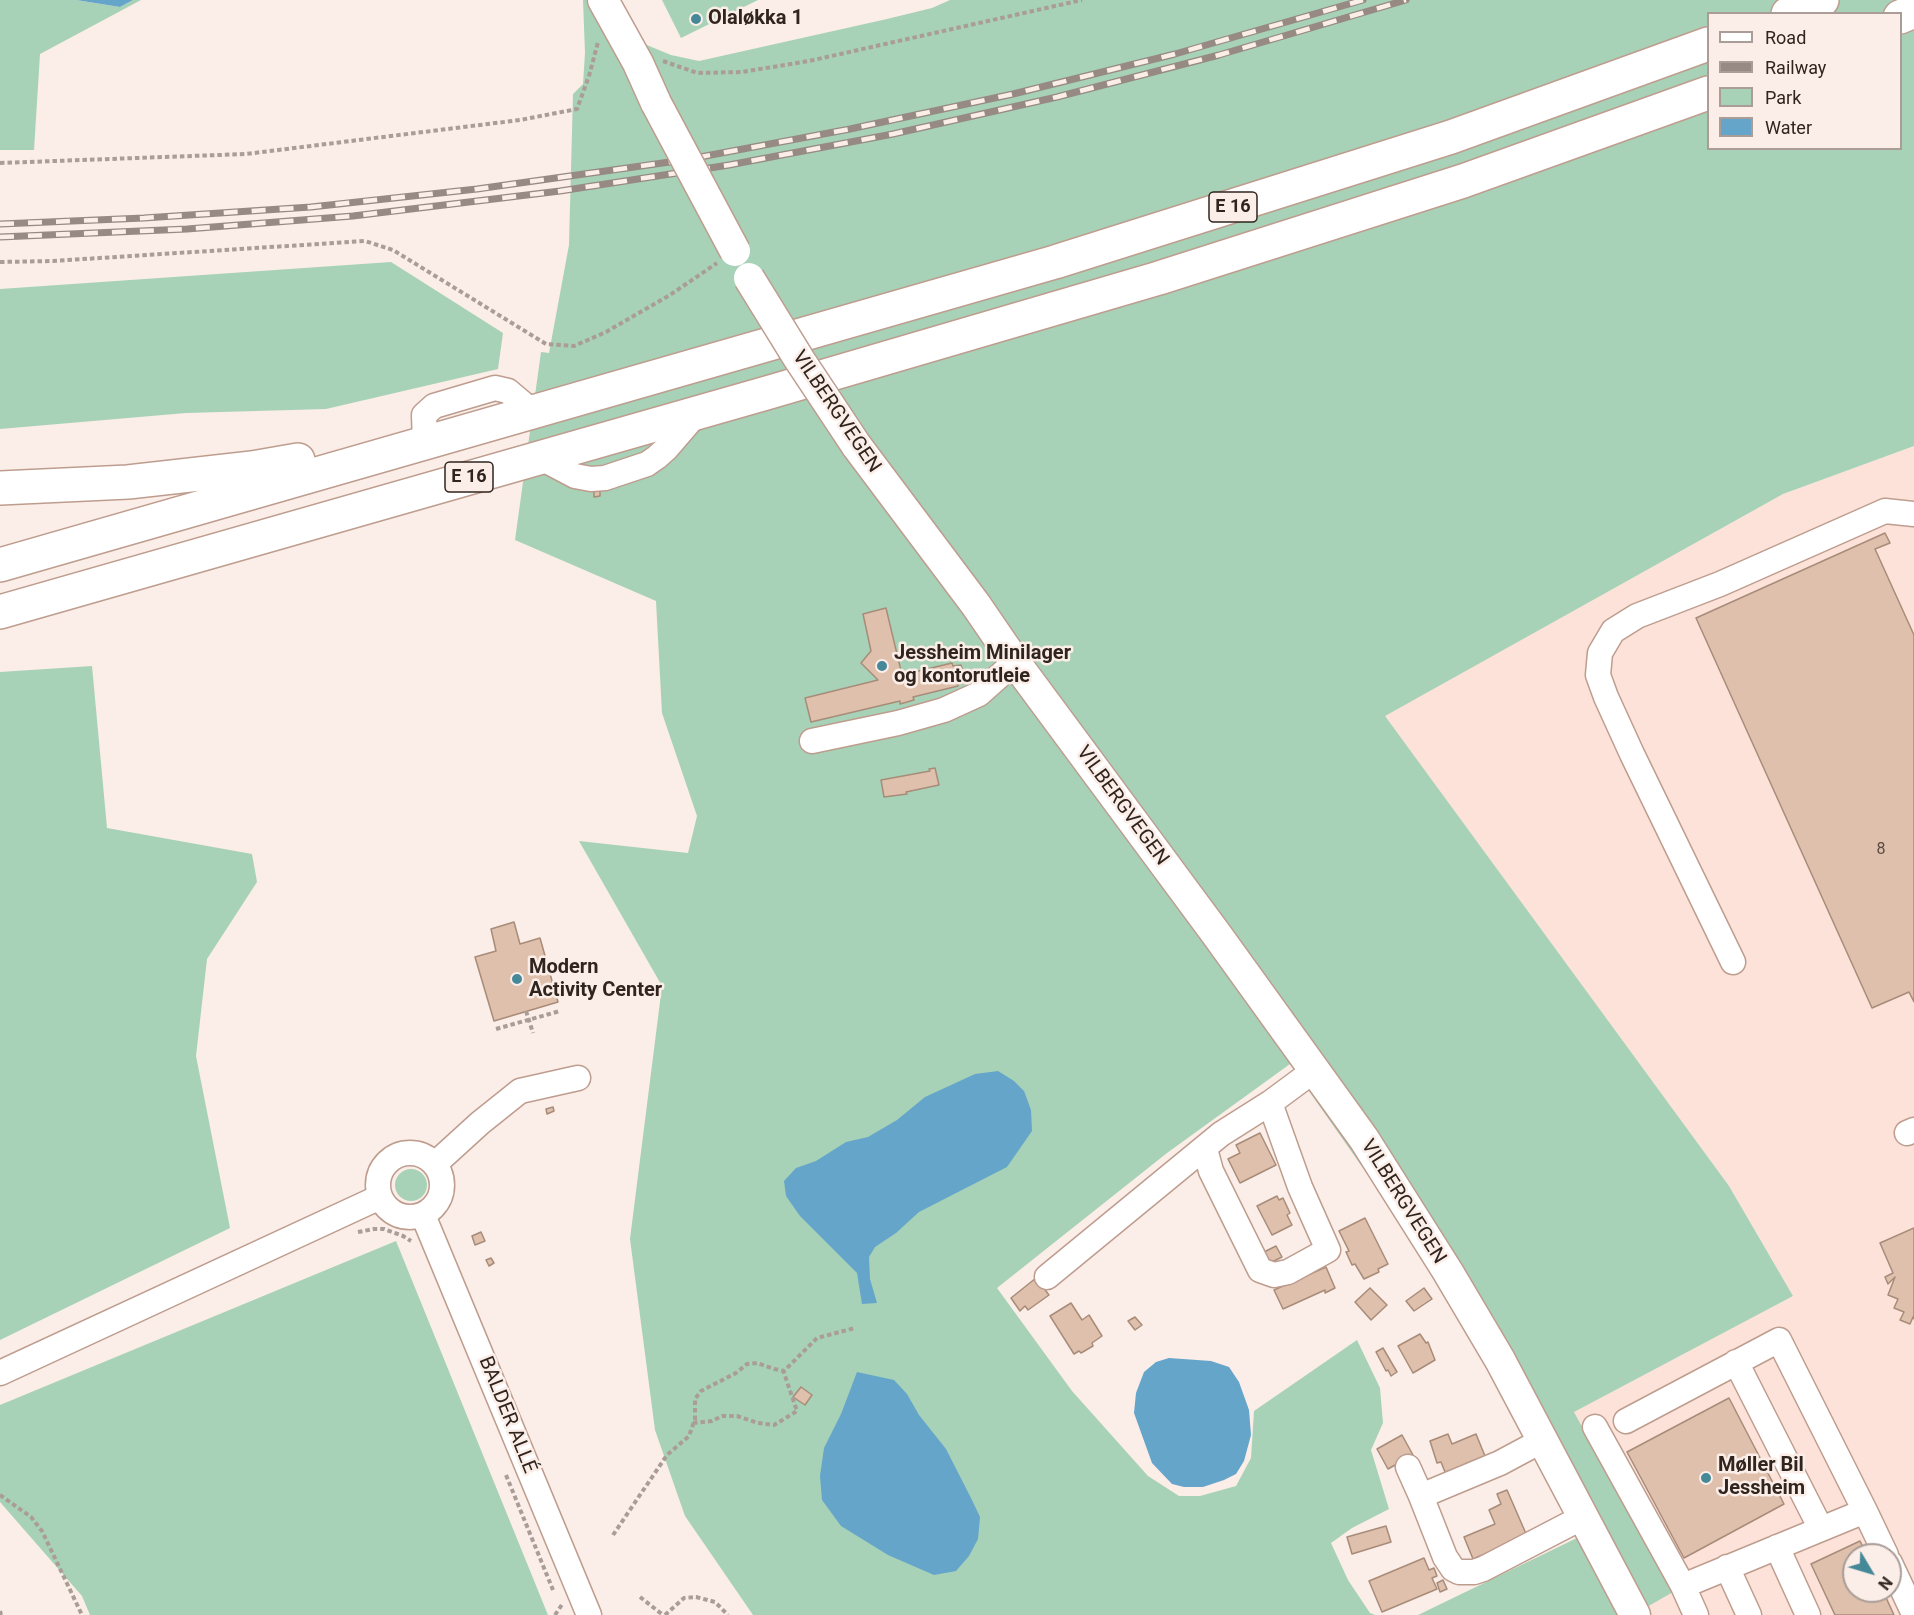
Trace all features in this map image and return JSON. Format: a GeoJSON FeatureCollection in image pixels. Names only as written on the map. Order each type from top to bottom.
{"type":"FeatureCollection","features":[{"type":"Feature","properties":{"kind":"highway"},"geometry":{"type":"LineString","coordinates":[[1793,12],[1822,0]]}},
{"type":"Feature","properties":{"kind":"highway","name":"E 16"},"geometry":{"type":"LineString","coordinates":[[0,565],[1034,268],[1276,194],[1543,105],[1707,44]]}},
{"type":"Feature","properties":{"kind":"highway","name":"E 16"},"geometry":{"type":"LineString","coordinates":[[0,612],[950,340],[1291,237],[1485,173],[1707,93]]}},
{"type":"Feature","properties":{"kind":"highway","name":"E 16"},"geometry":{"type":"LineString","coordinates":[[0,488],[111,483],[252,468],[336,453],[397,437],[425,443]]}},
{"type":"Feature","properties":{"kind":"highway","name":"E 16"},"geometry":{"type":"LineString","coordinates":[[0,629],[137,589],[168,564]]}},
{"type":"Feature","properties":{"kind":"main road","name":"VILBERGVEGEN"},"geometry":{"type":"LineString","coordinates":[[603,0],[749,278],[856,445],[1316,1069],[1370,1148],[1500,1360],[1635,1615]]}},
{"type":"Feature","properties":{"kind":"street"},"geometry":{"type":"LineString","coordinates":[[1733,962],[1606,697],[1598,675],[1600,653],[1613,631],[1637,616],[1720,584],[1886,512],[1914,514]]}},
{"type":"Feature","properties":{"kind":"street"},"geometry":{"type":"LineString","coordinates":[[812,741],[898,723],[944,710],[979,694],[1015,662]]}},
{"type":"Feature","properties":{"kind":"street"},"geometry":{"type":"LineString","coordinates":[[1047,1278],[1206,1149],[1221,1134],[1270,1103],[1316,1069]]}},
{"type":"Feature","properties":{"kind":"street"},"geometry":{"type":"LineString","coordinates":[[435,1164],[520,1091],[578,1078]]}},
{"type":"Feature","properties":{"kind":"street"},"geometry":{"type":"LineString","coordinates":[[1206,1149],[1211,1171],[1260,1270],[1274,1275],[1288,1272],[1328,1250],[1299,1187],[1270,1103]]}},
{"type":"Feature","properties":{"kind":"street"},"geometry":{"type":"LineString","coordinates":[[408,1153],[428,1158],[435,1164],[443,1183],[442,1193],[432,1210],[423,1215],[403,1217],[393,1213],[386,1206],[378,1187],[383,1168],[390,1160],[408,1153]]}},
{"type":"Feature","properties":{"kind":"street"},"geometry":{"type":"LineString","coordinates":[[0,1373],[381,1197]]}},
{"type":"Feature","properties":{"kind":"street","name":"BALDER ALLÉ"},"geometry":{"type":"LineString","coordinates":[[423,1215],[589,1615]]}},
{"type":"Feature","properties":{"kind":"street"},"geometry":{"type":"LineString","coordinates":[[1626,1421],[1779,1340],[1881,1543]]}},
{"type":"Feature","properties":{"kind":"street"},"geometry":{"type":"LineString","coordinates":[[1736,1362],[1821,1529]]}},
{"type":"Feature","properties":{"kind":"street"},"geometry":{"type":"LineString","coordinates":[[1595,1427],[1683,1586],[1696,1615]]}},
{"type":"Feature","properties":{"kind":"street"},"geometry":{"type":"LineString","coordinates":[[1421,1496],[1500,1463],[1543,1440]]}},
{"type":"Feature","properties":{"kind":"street"},"geometry":{"type":"LineString","coordinates":[[1408,1467],[1445,1557],[1453,1569],[1459,1572],[1474,1572],[1483,1569],[1583,1517]]}},
{"type":"Feature","properties":{"kind":"street"},"geometry":{"type":"LineString","coordinates":[[1683,1586],[1866,1511]]}},
{"type":"Feature","properties":{"kind":"street"},"geometry":{"type":"LineString","coordinates":[[1777,1547],[1808,1615]]}},
{"type":"Feature","properties":{"kind":"street"},"geometry":{"type":"LineString","coordinates":[[1727,1568],[1749,1615]]}},
{"type":"Feature","properties":{"kind":"street"},"geometry":{"type":"LineString","coordinates":[[1902,1588],[1914,1614]]}},
{"type":"Feature","properties":{"kind":"path"},"geometry":{"type":"LineString","coordinates":[[638,63],[660,60],[697,73],[742,72],[809,61],[1082,0]]}},
{"type":"Feature","properties":{"kind":"path"},"geometry":{"type":"LineString","coordinates":[[0,163],[246,154],[520,120],[577,109],[599,38],[618,28]]}},
{"type":"Feature","properties":{"kind":"path"},"geometry":{"type":"LineString","coordinates":[[0,262],[53,261],[365,241],[393,250],[546,344],[574,346],[606,332],[670,295],[735,251]]}},
{"type":"Feature","properties":{"kind":"path"},"geometry":{"type":"LineString","coordinates":[[526,1011],[533,1033]]}},
{"type":"Feature","properties":{"kind":"path"},"geometry":{"type":"LineString","coordinates":[[496,1029],[560,1011]]}},
{"type":"Feature","properties":{"kind":"path"},"geometry":{"type":"LineString","coordinates":[[351,1236],[361,1231],[384,1229],[403,1236],[416,1247]]}},
{"type":"Feature","properties":{"kind":"path"},"geometry":{"type":"LineString","coordinates":[[613,1535],[667,1455],[689,1436],[693,1423],[695,1399],[701,1391],[736,1373],[747,1364],[757,1363],[774,1370],[783,1370],[817,1338],[855,1328]]}},
{"type":"Feature","properties":{"kind":"path"},"geometry":{"type":"LineString","coordinates":[[693,1423],[722,1416],[737,1416],[758,1423],[774,1425],[795,1413],[797,1411],[783,1370]]}},
{"type":"Feature","properties":{"kind":"path"},"geometry":{"type":"LineString","coordinates":[[504,1470],[564,1615]]}},
{"type":"Feature","properties":{"kind":"path"},"geometry":{"type":"LineString","coordinates":[[0,1495],[31,1517],[42,1531],[82,1615]]}},
{"type":"Feature","properties":{"kind":"path"},"geometry":{"type":"LineString","coordinates":[[640,1597],[664,1615],[684,1598],[696,1597],[715,1602],[728,1615]]}},
{"type":"Feature","properties":{"kind":"shaded area"},"geometry":{"type":"Polygon","coordinates":[[[1914,446],[1914,1615],[1633,1615],[1673,1591],[1574,1412],[1793,1296],[1729,1186],[1384,716],[1783,494],[1914,446]]]}},
{"type":"Feature","properties":{"kind":"green space"},"geometry":{"type":"Polygon","coordinates":[[[0,0],[76,0],[120,7],[133,0],[141,0],[40,54],[34,150],[0,150],[0,0]]]}},
{"type":"Feature","properties":{"kind":"green space"},"geometry":{"type":"Polygon","coordinates":[[[583,0],[609,0],[637,41],[671,55],[699,61],[887,19],[932,8],[950,0],[1914,0],[1914,446],[1783,494],[1385,716],[1729,1186],[1793,1296],[1574,1412],[1673,1592],[1633,1615],[1418,1615],[1579,1537],[1438,1275],[1290,1064],[1167,1153],[997,1288],[1072,1391],[1148,1476],[1179,1496],[1200,1496],[1236,1486],[1251,1458],[1254,1411],[1357,1340],[1380,1388],[1383,1423],[1371,1450],[1389,1509],[1352,1528],[1331,1543],[1348,1580],[1370,1613],[1375,1615],[753,1615],[685,1516],[655,1430],[630,1239],[662,986],[579,841],[688,853],[697,816],[662,713],[656,601],[515,540],[541,352],[549,353],[569,245],[573,94],[583,84],[585,53],[583,0]]]}},
{"type":"Feature","properties":{"kind":"green space","name":"Olaløkka 1"},"geometry":{"type":"Polygon","coordinates":[[[662,0],[758,0],[681,38],[662,0]]]}},
{"type":"Feature","properties":{"kind":"green space"},"geometry":{"type":"Polygon","coordinates":[[[391,262],[503,333],[498,369],[326,409],[186,413],[0,429],[0,289],[391,262]]]}},
{"type":"Feature","properties":{"kind":"green space"},"geometry":{"type":"Polygon","coordinates":[[[92,666],[107,828],[252,854],[257,882],[207,959],[196,1056],[230,1228],[0,1340],[0,672],[92,666]]]}},
{"type":"Feature","properties":{"kind":"green space"},"geometry":{"type":"Polygon","coordinates":[[[411,1169],[423,1173],[427,1185],[423,1197],[411,1201],[399,1197],[395,1185],[399,1173],[411,1169]]]}},
{"type":"Feature","properties":{"kind":"green space"},"geometry":{"type":"Polygon","coordinates":[[[396,1241],[548,1615],[90,1615],[82,1596],[0,1502],[0,1405],[396,1241]]]}},
{"type":"Feature","properties":{"kind":"water"},"geometry":{"type":"Polygon","coordinates":[[[76,0],[133,0],[120,7],[76,0]]]}},
{"type":"Feature","properties":{"kind":"water"},"geometry":{"type":"Polygon","coordinates":[[[998,1071],[1014,1081],[1024,1091],[1031,1110],[1032,1131],[1007,1167],[919,1212],[896,1233],[875,1247],[869,1257],[870,1279],[877,1303],[862,1304],[857,1273],[800,1216],[786,1196],[784,1181],[796,1168],[816,1161],[846,1142],[868,1137],[897,1120],[925,1097],[975,1074],[998,1071]]]}},
{"type":"Feature","properties":{"kind":"water"},"geometry":{"type":"Polygon","coordinates":[[[1169,1358],[1211,1361],[1229,1367],[1239,1382],[1249,1410],[1251,1435],[1244,1461],[1236,1474],[1203,1487],[1184,1487],[1172,1484],[1152,1463],[1134,1413],[1136,1393],[1144,1372],[1156,1362],[1169,1358]]]}},
{"type":"Feature","properties":{"kind":"water"},"geometry":{"type":"Polygon","coordinates":[[[857,1372],[894,1380],[907,1394],[919,1415],[946,1449],[971,1498],[980,1517],[978,1539],[969,1556],[956,1571],[934,1575],[888,1555],[841,1526],[822,1500],[820,1476],[824,1448],[841,1414],[857,1372]]]}},
{"type":"Feature","properties":{"kind":"building"},"geometry":{"type":"Polygon","coordinates":[[[594,490],[600,490],[600,496],[594,497],[594,490]]]}},
{"type":"Feature","properties":{"kind":"building"},"geometry":{"type":"Polygon","coordinates":[[[1885,533],[1890,543],[1875,549],[1914,635],[1914,1002],[1909,992],[1872,1008],[1696,618],[1885,533]]]}},
{"type":"Feature","properties":{"kind":"building","name":"Jessheim Minilager og kontorutleie"},"geometry":{"type":"Polygon","coordinates":[[[886,608],[902,675],[952,663],[953,666],[961,665],[966,683],[913,697],[914,700],[900,704],[900,701],[811,722],[805,698],[878,680],[861,663],[871,651],[863,614],[886,608]]]}},
{"type":"Feature","properties":{"kind":"building"},"geometry":{"type":"Polygon","coordinates":[[[935,768],[939,785],[906,792],[907,794],[884,797],[881,780],[930,771],[929,769],[935,768]]]}},
{"type":"Feature","properties":{"kind":"building","name":"Modern Activity Center"},"geometry":{"type":"Polygon","coordinates":[[[514,922],[520,944],[540,938],[558,1002],[494,1021],[475,957],[496,951],[491,929],[514,922]]]}},
{"type":"Feature","properties":{"kind":"building"},"geometry":{"type":"Polygon","coordinates":[[[553,1107],[554,1111],[547,1114],[546,1109],[553,1107]]]}},
{"type":"Feature","properties":{"kind":"building"},"geometry":{"type":"Polygon","coordinates":[[[1260,1133],[1276,1165],[1240,1183],[1228,1159],[1240,1153],[1236,1145],[1260,1133]]]}},
{"type":"Feature","properties":{"kind":"building"},"geometry":{"type":"Polygon","coordinates":[[[1277,1196],[1279,1200],[1283,1198],[1290,1213],[1287,1215],[1292,1225],[1272,1235],[1257,1206],[1277,1196]]]}},
{"type":"Feature","properties":{"kind":"building"},"geometry":{"type":"Polygon","coordinates":[[[1365,1218],[1388,1264],[1378,1269],[1379,1272],[1364,1279],[1355,1264],[1352,1265],[1346,1252],[1349,1251],[1339,1231],[1365,1218]]]}},
{"type":"Feature","properties":{"kind":"building"},"geometry":{"type":"Polygon","coordinates":[[[1914,1228],[1914,1319],[1913,1317],[1910,1324],[1900,1320],[1904,1312],[1894,1308],[1898,1299],[1888,1295],[1895,1277],[1888,1284],[1885,1277],[1893,1273],[1880,1243],[1914,1228]]]}},
{"type":"Feature","properties":{"kind":"building"},"geometry":{"type":"Polygon","coordinates":[[[481,1232],[485,1241],[475,1245],[472,1236],[481,1232]]]}},
{"type":"Feature","properties":{"kind":"building"},"geometry":{"type":"Polygon","coordinates":[[[1276,1246],[1282,1257],[1270,1263],[1264,1252],[1276,1246]]]}},
{"type":"Feature","properties":{"kind":"building"},"geometry":{"type":"Polygon","coordinates":[[[491,1258],[494,1263],[489,1266],[486,1260],[491,1258]]]}},
{"type":"Feature","properties":{"kind":"building"},"geometry":{"type":"Polygon","coordinates":[[[1326,1267],[1335,1288],[1325,1293],[1325,1290],[1283,1309],[1274,1290],[1326,1267]]]}},
{"type":"Feature","properties":{"kind":"building"},"geometry":{"type":"Polygon","coordinates":[[[1036,1278],[1049,1295],[1028,1310],[1025,1306],[1020,1311],[1011,1298],[1036,1278]]]}},
{"type":"Feature","properties":{"kind":"building"},"geometry":{"type":"Polygon","coordinates":[[[1370,1288],[1387,1305],[1371,1320],[1355,1302],[1370,1288]]]}},
{"type":"Feature","properties":{"kind":"building"},"geometry":{"type":"Polygon","coordinates":[[[1424,1288],[1432,1299],[1414,1311],[1406,1301],[1424,1288]]]}},
{"type":"Feature","properties":{"kind":"building"},"geometry":{"type":"Polygon","coordinates":[[[1071,1303],[1082,1320],[1089,1315],[1102,1336],[1092,1343],[1093,1346],[1074,1354],[1050,1316],[1071,1303]]]}},
{"type":"Feature","properties":{"kind":"building"},"geometry":{"type":"Polygon","coordinates":[[[1135,1317],[1142,1325],[1135,1330],[1128,1321],[1135,1317]]]}},
{"type":"Feature","properties":{"kind":"building"},"geometry":{"type":"Polygon","coordinates":[[[1420,1334],[1426,1343],[1428,1342],[1435,1360],[1413,1373],[1398,1346],[1420,1334]]]}},
{"type":"Feature","properties":{"kind":"building"},"geometry":{"type":"Polygon","coordinates":[[[1383,1348],[1397,1372],[1391,1376],[1376,1352],[1383,1348]]]}},
{"type":"Feature","properties":{"kind":"building"},"geometry":{"type":"Polygon","coordinates":[[[801,1387],[812,1395],[805,1405],[793,1397],[801,1387]]]}},
{"type":"Feature","properties":{"kind":"building","name":"Møller Bil Jessheim"},"geometry":{"type":"Polygon","coordinates":[[[1729,1398],[1784,1504],[1684,1558],[1627,1452],[1729,1398]]]}},
{"type":"Feature","properties":{"kind":"building"},"geometry":{"type":"Polygon","coordinates":[[[1448,1434],[1452,1444],[1476,1434],[1485,1456],[1465,1464],[1466,1468],[1454,1473],[1452,1470],[1445,1472],[1441,1462],[1437,1463],[1430,1441],[1448,1434]]]}},
{"type":"Feature","properties":{"kind":"building"},"geometry":{"type":"Polygon","coordinates":[[[1402,1435],[1413,1455],[1388,1469],[1377,1449],[1402,1435]]]}},
{"type":"Feature","properties":{"kind":"building"},"geometry":{"type":"Polygon","coordinates":[[[1507,1490],[1527,1536],[1473,1559],[1464,1537],[1495,1524],[1489,1510],[1501,1504],[1497,1494],[1507,1490]]]}},
{"type":"Feature","properties":{"kind":"building"},"geometry":{"type":"Polygon","coordinates":[[[1386,1526],[1391,1542],[1352,1554],[1347,1537],[1386,1526]]]}},
{"type":"Feature","properties":{"kind":"building"},"geometry":{"type":"Polygon","coordinates":[[[1842,1549],[1842,1603],[1888,1603],[1894,1615],[1835,1615],[1811,1564],[1842,1549]]]}},
{"type":"Feature","properties":{"kind":"building"},"geometry":{"type":"Polygon","coordinates":[[[1424,1558],[1429,1570],[1434,1568],[1437,1576],[1432,1578],[1437,1589],[1382,1612],[1369,1581],[1424,1558]]]}},
{"type":"Feature","properties":{"kind":"building"},"geometry":{"type":"Polygon","coordinates":[[[1443,1580],[1447,1589],[1440,1592],[1437,1583],[1443,1580]]]}},
{"type":"Feature","properties":{"kind":"railway"},"geometry":{"type":"LineString","coordinates":[[0,224],[144,218],[311,207],[477,189],[684,160],[850,129],[1013,94],[1175,54],[1363,0]]}},
{"type":"Feature","properties":{"kind":"railway"},"geometry":{"type":"LineString","coordinates":[[0,237],[187,229],[353,216],[560,191],[729,165],[893,134],[1057,97],[1219,55],[1406,0]]}},
{"type":"Feature","properties":{"kind":"place","name":"Olaløkka 1"},"geometry":{"type":"Point","coordinates":[696,19]}},
{"type":"Feature","properties":{"kind":"place","name":"Jessheim Minilager og kontorutleie"},"geometry":{"type":"Point","coordinates":[882,666]}},
{"type":"Feature","properties":{"kind":"place","name":"Modern Activity Center"},"geometry":{"type":"Point","coordinates":[517,979]}},
{"type":"Feature","properties":{"kind":"place","name":"Møller Bil Jessheim"},"geometry":{"type":"Point","coordinates":[1706,1478]}}]}
